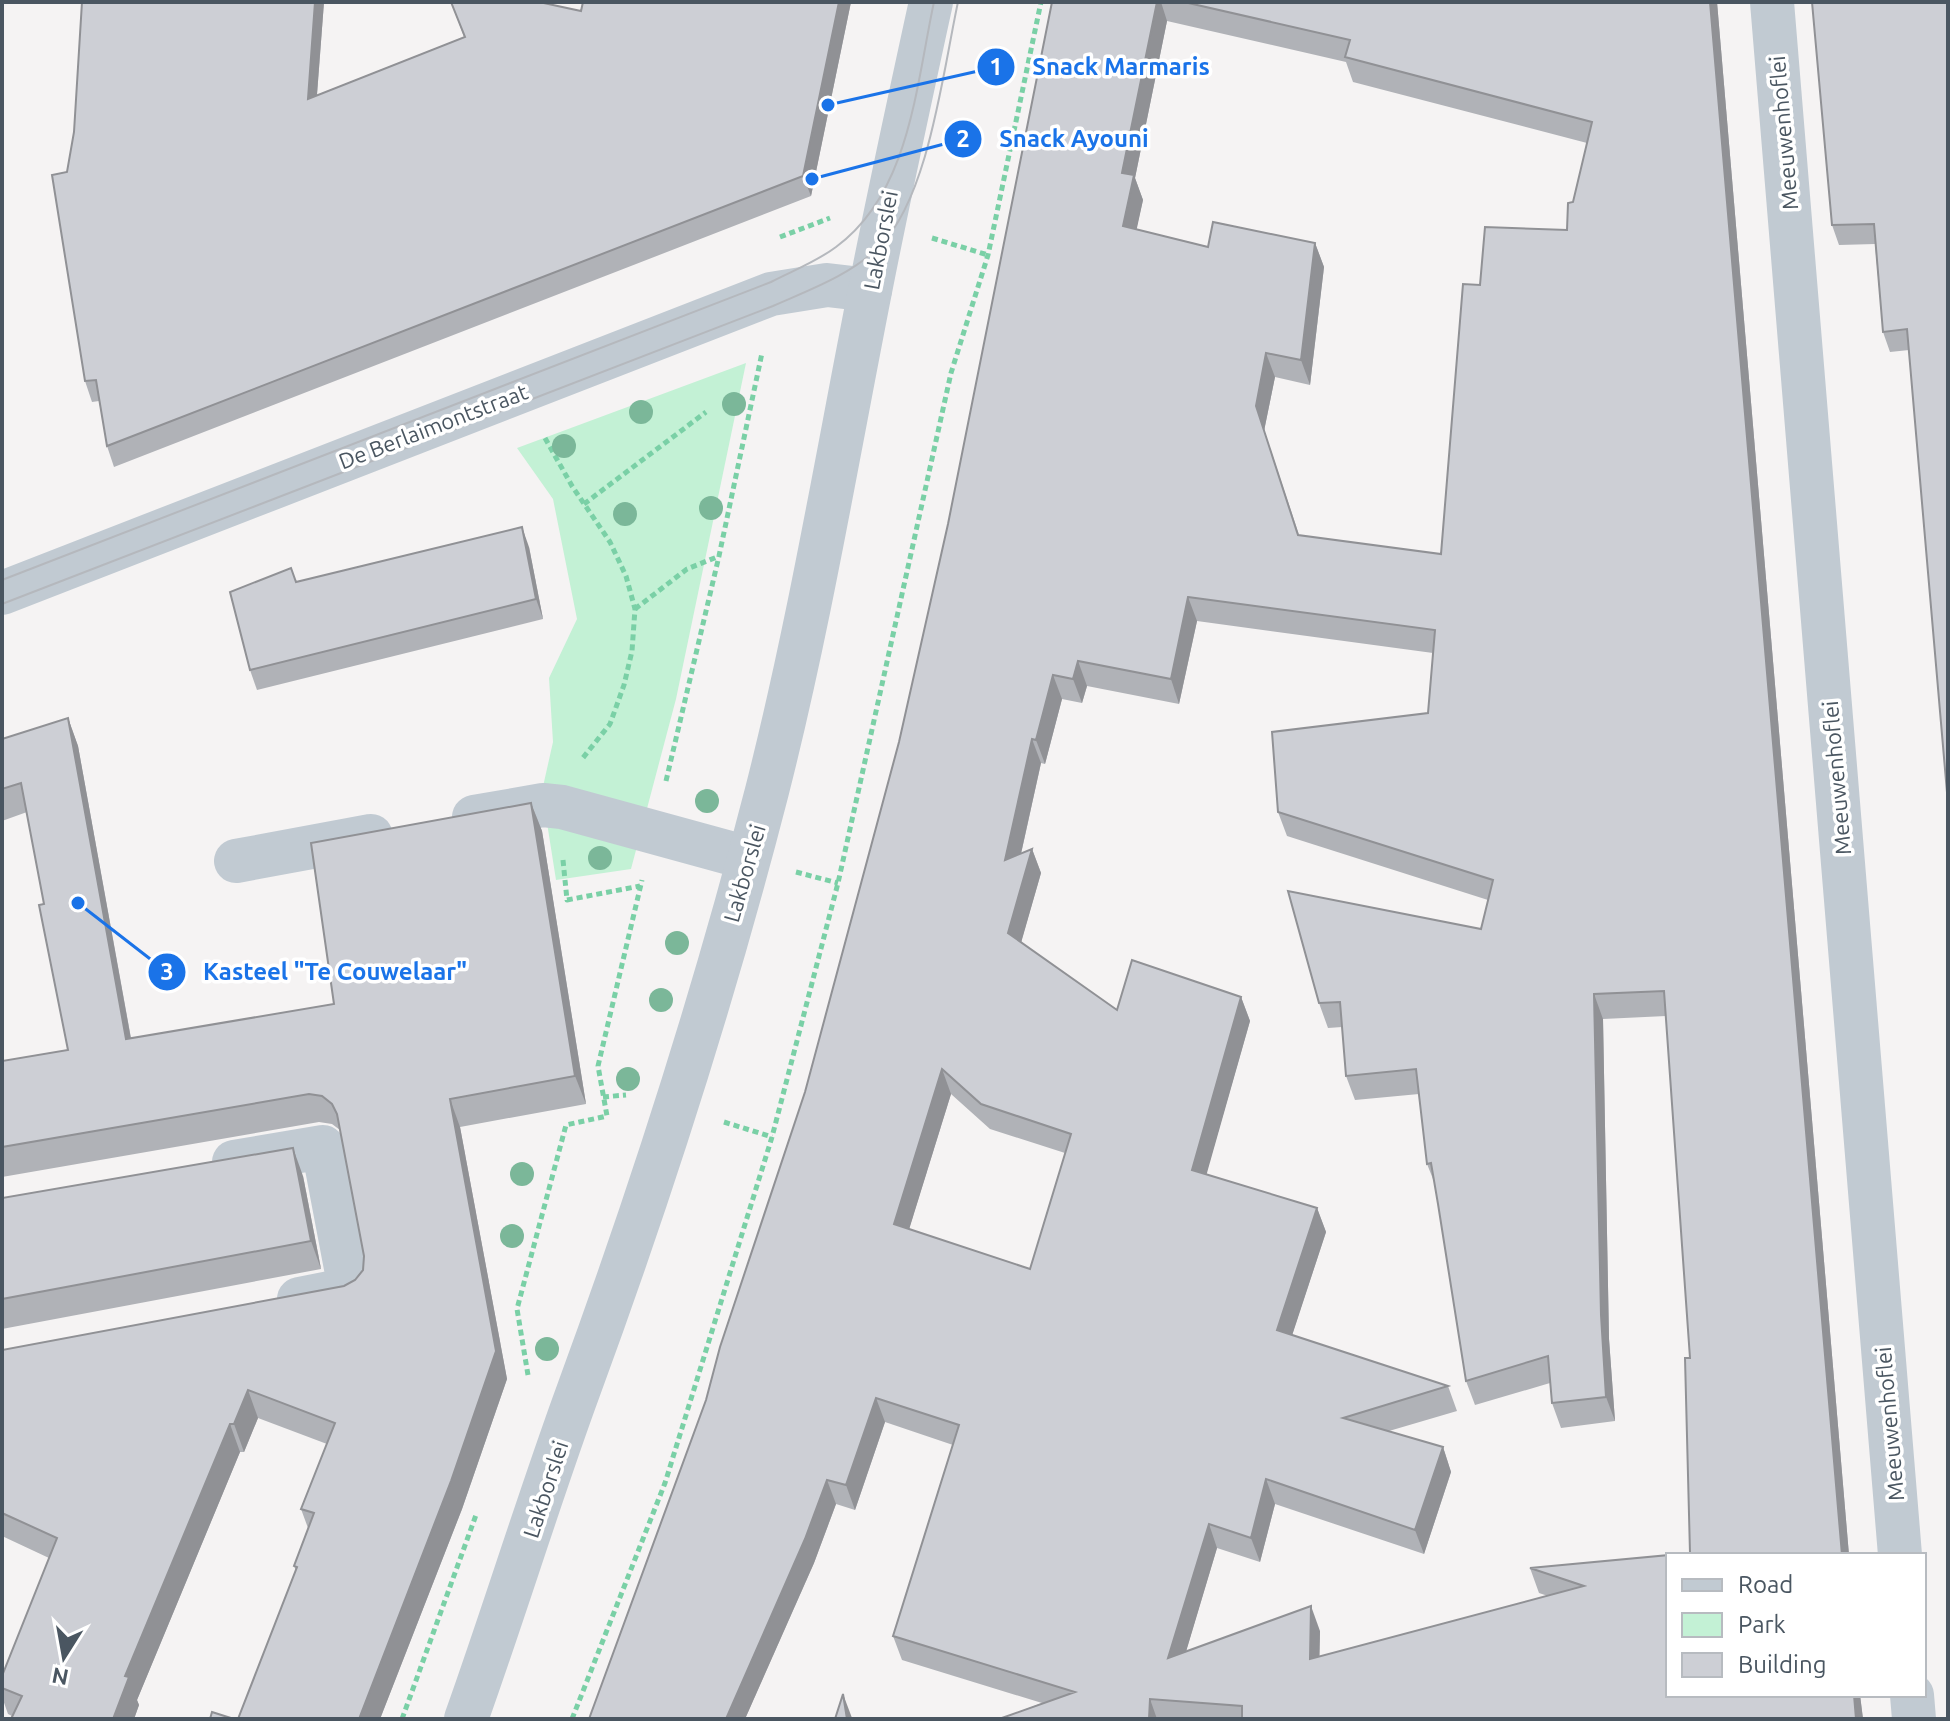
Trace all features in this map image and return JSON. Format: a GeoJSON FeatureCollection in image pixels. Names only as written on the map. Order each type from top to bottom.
{"type":"FeatureCollection","features":[{"type":"Feature","properties":{"kind":"street","name":"Lakborslei"},"geometry":{"type":"LineString","coordinates":[[466,1719],[578,1390],[608,1313],[675,1107],[767,791],[816,576],[870,290],[931,2]]}},
{"type":"Feature","properties":{"kind":"street","name":"Meeuwenhoflei"},"geometry":{"type":"LineString","coordinates":[[1772,2],[1900,1553]]}},
{"type":"Feature","properties":{"kind":"street","name":"De Berlaimontstraat"},"geometry":{"type":"LineString","coordinates":[[2,593],[771,294],[802,287],[835,285],[870,290]]}},
{"type":"Feature","properties":{"kind":"street"},"geometry":{"type":"LineString","coordinates":[[236,861],[543,805],[562,807],[748,858]]}},
{"type":"Feature","properties":{"kind":"street"},"geometry":{"type":"LineString","coordinates":[[200,1168],[323,1147],[350,1289],[259,1306]]}},
{"type":"Feature","properties":{"kind":"street"},"geometry":{"type":"LineString","coordinates":[[1912,1697],[1914,1719]]}},
{"type":"Feature","properties":{"kind":"path"},"geometry":{"type":"LineString","coordinates":[[572,1719],[665,1483],[772,1137],[838,883],[951,373],[988,255],[1041,2]]}},
{"type":"Feature","properties":{"kind":"path"},"geometry":{"type":"LineString","coordinates":[[578,1390],[527,1375],[517,1309],[566,1125],[607,1116],[598,1066],[719,556],[773,306],[771,294]]}},
{"type":"Feature","properties":{"kind":"path"},"geometry":{"type":"LineString","coordinates":[[526,390],[545,437],[610,542],[626,576],[635,609],[632,651],[610,724],[588,748],[572,775],[562,807],[559,827],[567,900],[640,886]]}},
{"type":"Feature","properties":{"kind":"path"},"geometry":{"type":"LineString","coordinates":[[584,504],[706,412]]}},
{"type":"Feature","properties":{"kind":"path"},"geometry":{"type":"LineString","coordinates":[[635,609],[687,569],[719,556]]}},
{"type":"Feature","properties":{"kind":"green space"},"geometry":{"type":"Polygon","coordinates":[[[746,363],[676,699],[631,869],[556,880],[542,791],[553,742],[549,678],[577,619],[553,499],[517,448],[746,363]]]}},
{"type":"Feature","properties":{"kind":"building"},"geometry":{"type":"Polygon","coordinates":[[[82,2],[315,2],[308,99],[465,37],[451,2],[539,2],[581,11],[583,2],[839,2],[803,176],[107,446],[96,380],[85,381],[52,175],[67,172],[74,132],[82,2]]]}},
{"type":"Feature","properties":{"kind":"building"},"geometry":{"type":"Polygon","coordinates":[[[1052,2],[1157,2],[1122,173],[1134,175],[1123,226],[1208,247],[1213,222],[1315,243],[1301,360],[1266,353],[1256,406],[1298,535],[1441,554],[1463,284],[1480,285],[1485,227],[1567,230],[1568,203],[1573,202],[1592,122],[1345,57],[1350,40],[1184,2],[1710,2],[1842,1553],[1690,1553],[1685,1358],[1690,1358],[1664,991],[1594,994],[1601,1315],[1606,1397],[1552,1403],[1548,1356],[1466,1381],[1431,1163],[1427,1164],[1416,1069],[1346,1076],[1340,1002],[1319,1003],[1288,891],[1481,929],[1493,880],[1278,812],[1272,732],[1428,713],[1435,630],[1188,597],[1171,679],[1078,661],[1073,679],[1053,675],[1036,740],[1032,739],[1005,860],[1032,849],[1008,933],[1117,1010],[1132,960],[1241,997],[1192,1170],[1317,1208],[1277,1330],[1448,1386],[1343,1418],[1443,1447],[1415,1530],[1266,1479],[1251,1538],[1209,1524],[1168,1658],[1311,1606],[1310,1659],[1584,1586],[1530,1568],[1666,1555],[1666,1697],[1854,1697],[1856,1719],[1242,1719],[1242,1706],[1150,1699],[1149,1719],[999,1719],[1075,1692],[893,1636],[959,1425],[876,1398],[846,1485],[827,1480],[805,1539],[726,1719],[589,1719],[706,1400],[720,1347],[805,1092],[899,742],[948,524],[1052,2]],[[942,1069],[894,1224],[1030,1269],[1071,1134],[981,1104],[942,1069]]]}},
{"type":"Feature","properties":{"kind":"building"},"geometry":{"type":"Polygon","coordinates":[[[1812,2],[1948,2],[1948,804],[1907,329],[1883,332],[1874,224],[1832,225],[1812,2]]]}},
{"type":"Feature","properties":{"kind":"building"},"geometry":{"type":"Polygon","coordinates":[[[522,527],[536,599],[250,670],[230,592],[291,568],[296,582],[522,527]]]}},
{"type":"Feature","properties":{"kind":"building"},"geometry":{"type":"Polygon","coordinates":[[[68,718],[126,1039],[334,1004],[311,843],[531,803],[575,1076],[450,1099],[496,1351],[451,1481],[359,1719],[238,1719],[297,1567],[294,1566],[314,1513],[301,1509],[335,1423],[248,1390],[234,1424],[230,1424],[125,1676],[129,1677],[113,1719],[11,1719],[22,1696],[2,1688],[2,1676],[57,1538],[2,1513],[2,1350],[344,1286],[355,1280],[363,1270],[364,1256],[337,1114],[332,1104],[322,1096],[309,1094],[2,1147],[2,1061],[68,1050],[39,905],[44,904],[21,783],[2,789],[2,739],[68,718]]]}},
{"type":"Feature","properties":{"kind":"building"},"geometry":{"type":"Polygon","coordinates":[[[293,1148],[311,1241],[2,1299],[2,1198],[293,1148]]]}},
{"type":"Feature","properties":{"kind":"building"},"geometry":{"type":"Polygon","coordinates":[[[843,1694],[847,1719],[835,1719],[843,1694]]]}},
{"type":"Feature","properties":{"kind":"building"},"geometry":{"type":"Polygon","coordinates":[[[212,1712],[234,1719],[210,1719],[212,1712]]]}},
{"type":"Feature","properties":{"kind":"tram line"},"geometry":{"type":"LineString","coordinates":[[2,580],[771,282],[812,262],[836,247],[861,224],[880,198],[895,168],[915,102],[934,2]]}},
{"type":"Feature","properties":{"kind":"tram line"},"geometry":{"type":"LineString","coordinates":[[2,604],[773,306],[856,265],[880,246],[897,224],[911,196],[932,131],[958,2]]}},
{"type":"Feature","properties":{"kind":"place","name":"Snack Marmaris"},"geometry":{"type":"Point","coordinates":[828,105]}},
{"type":"Feature","properties":{"kind":"place","name":"Snack Ayouni"},"geometry":{"type":"Point","coordinates":[812,179]}},
{"type":"Feature","properties":{"kind":"place","name":"Kasteel \"Te Couwelaar\""},"geometry":{"type":"Point","coordinates":[78,903]}}]}
